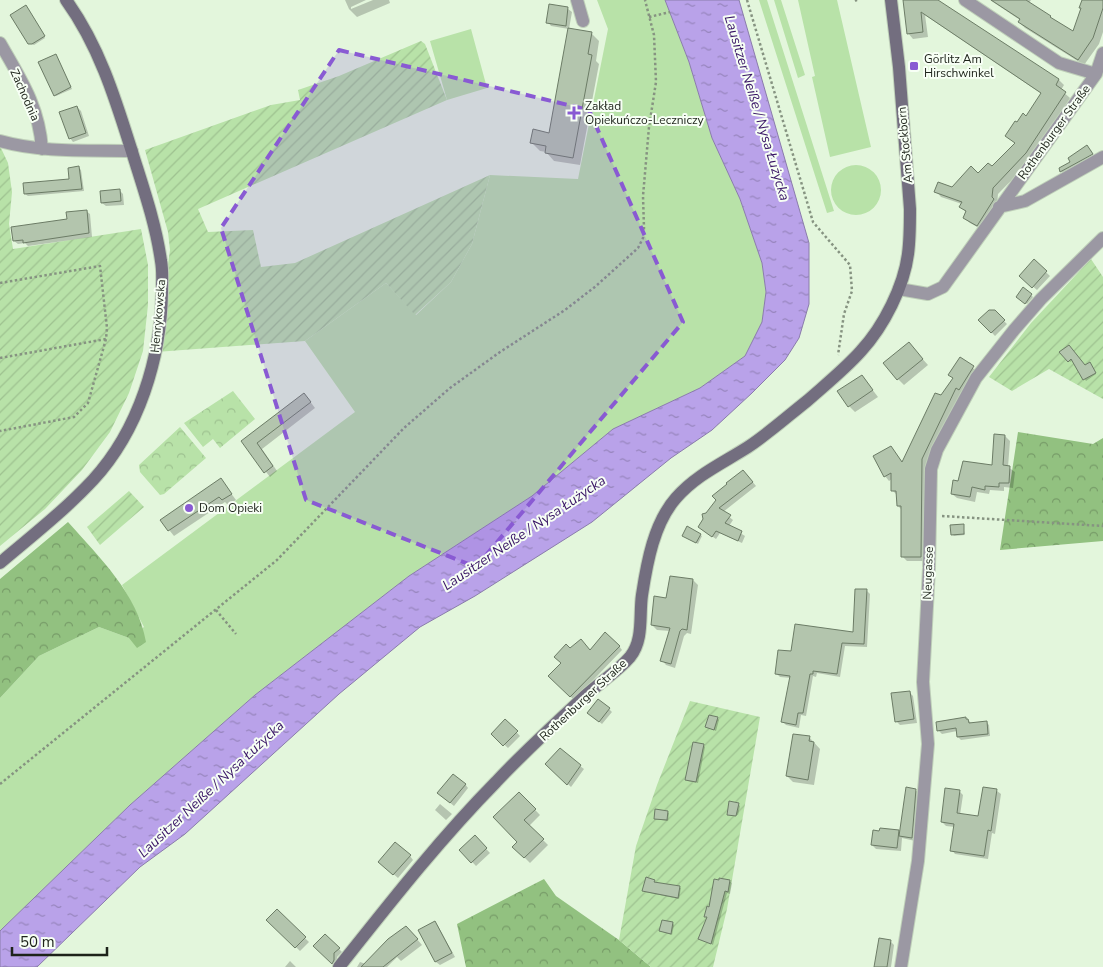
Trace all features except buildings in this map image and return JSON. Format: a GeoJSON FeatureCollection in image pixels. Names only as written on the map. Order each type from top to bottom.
{"type":"FeatureCollection","features":[{"type":"Feature","properties":{"kind":"street","name":"Henrykowska"},"geometry":{"type":"LineString","coordinates":[[0,563],[54,517],[94,479],[123,440],[142,398],[156,352],[162,304],[162,263],[152,214],[103,65],[66,0]]}},
{"type":"Feature","properties":{"kind":"street"},"geometry":{"type":"LineString","coordinates":[[577,0],[583,21]]}},
{"type":"Feature","properties":{"kind":"street","name":"Am Stockborn"},"geometry":{"type":"LineString","coordinates":[[891,0],[899,67],[910,209],[908,254],[899,289]]}},
{"type":"Feature","properties":{"kind":"street"},"geometry":{"type":"LineString","coordinates":[[965,0],[1060,63],[1096,74]]}},
{"type":"Feature","properties":{"kind":"street","name":"Zachodnia"},"geometry":{"type":"LineString","coordinates":[[0,43],[25,87],[37,114],[42,149]]}},
{"type":"Feature","properties":{"kind":"street","name":"Rothenburger Straße"},"geometry":{"type":"LineString","coordinates":[[339,967],[422,863],[496,782],[585,696],[630,656],[636,648],[639,638],[642,595],[650,553],[664,514],[675,499],[702,474],[749,447],[769,432],[826,384],[862,350],[881,324],[899,289],[928,294],[943,287],[1096,74],[1103,53]]}},
{"type":"Feature","properties":{"kind":"street"},"geometry":{"type":"LineString","coordinates":[[0,141],[42,149],[67,151],[132,151]]}},
{"type":"Feature","properties":{"kind":"street"},"geometry":{"type":"LineString","coordinates":[[999,208],[1025,201],[1103,157]]}},
{"type":"Feature","properties":{"kind":"street","name":"Neugasse"},"geometry":{"type":"LineString","coordinates":[[901,967],[918,861],[928,744],[923,682],[929,568],[931,469],[937,450],[976,378],[1041,299],[1103,238]]}},
{"type":"Feature","properties":{"kind":"path"},"geometry":{"type":"LineString","coordinates":[[0,784],[277,560],[404,428],[450,388],[500,352],[565,310],[596,286],[638,248],[643,238],[643,196],[649,127],[656,82],[654,35],[645,0]]}},
{"type":"Feature","properties":{"kind":"path"},"geometry":{"type":"LineString","coordinates":[[747,0],[813,222],[850,266],[852,291],[844,314],[838,355]]}},
{"type":"Feature","properties":{"kind":"path"},"geometry":{"type":"LineString","coordinates":[[649,17],[670,12]]}},
{"type":"Feature","properties":{"kind":"path"},"geometry":{"type":"LineString","coordinates":[[0,283],[100,266],[107,328],[106,339],[88,403],[74,417],[0,431]]}},
{"type":"Feature","properties":{"kind":"path"},"geometry":{"type":"LineString","coordinates":[[0,358],[106,339]]}},
{"type":"Feature","properties":{"kind":"path"},"geometry":{"type":"LineString","coordinates":[[929,515],[1103,526]]}},
{"type":"Feature","properties":{"kind":"path"},"geometry":{"type":"LineString","coordinates":[[216,610],[236,634]]}},
{"type":"Feature","properties":{"kind":"highlighted area"},"geometry":{"type":"Polygon","coordinates":[[[339,50],[589,110],[683,322],[476,567],[306,500],[221,228],[339,50]]]}},
{"type":"Feature","properties":{"kind":"green space"},"geometry":{"type":"Polygon","coordinates":[[[597,0],[665,0],[689,62],[712,138],[740,199],[762,263],[766,292],[762,323],[745,356],[700,388],[613,429],[532,496],[409,576],[255,695],[130,805],[0,931],[0,698],[39,656],[99,627],[129,638],[144,627],[122,585],[355,412],[305,341],[386,283],[416,315],[451,282],[472,244],[490,175],[578,179],[608,29],[597,0]]]}},
{"type":"Feature","properties":{"kind":"green space"},"geometry":{"type":"Polygon","coordinates":[[[759,0],[767,0],[834,211],[827,213],[759,0]]]}},
{"type":"Feature","properties":{"kind":"green space"},"geometry":{"type":"Polygon","coordinates":[[[774,0],[781,0],[805,75],[798,78],[774,0]]]}},
{"type":"Feature","properties":{"kind":"green space"},"geometry":{"type":"Polygon","coordinates":[[[798,0],[837,0],[871,147],[830,157],[812,77],[815,76],[798,0]]]}},
{"type":"Feature","properties":{"kind":"green space"},"geometry":{"type":"Polygon","coordinates":[[[471,29],[487,88],[447,100],[430,41],[471,29]]]}},
{"type":"Feature","properties":{"kind":"green space"},"geometry":{"type":"Polygon","coordinates":[[[421,41],[425,44],[447,100],[198,209],[208,232],[253,230],[261,267],[295,263],[490,175],[472,244],[451,282],[415,315],[386,283],[305,341],[156,352],[170,250],[168,232],[145,150],[271,105],[300,100],[298,90],[339,76],[421,41]]]}},
{"type":"Feature","properties":{"kind":"green space"},"geometry":{"type":"Polygon","coordinates":[[[0,146],[8,163],[12,192],[9,224],[13,249],[141,229],[148,265],[148,305],[143,351],[129,393],[110,432],[82,470],[45,509],[0,546],[0,146]]]}},
{"type":"Feature","properties":{"kind":"green space"},"geometry":{"type":"Polygon","coordinates":[[[856,165],[874,172],[881,190],[874,208],[856,215],[838,208],[831,190],[838,172],[856,165]]]}},
{"type":"Feature","properties":{"kind":"green space"},"geometry":{"type":"Polygon","coordinates":[[[1091,259],[1103,277],[1103,399],[1049,369],[1012,391],[989,377],[1031,323],[1091,259]]]}},
{"type":"Feature","properties":{"kind":"green space"},"geometry":{"type":"Polygon","coordinates":[[[233,391],[255,419],[220,448],[213,439],[203,447],[184,423],[233,391]]]}},
{"type":"Feature","properties":{"kind":"green space"},"geometry":{"type":"Polygon","coordinates":[[[180,427],[206,458],[164,494],[160,495],[140,472],[139,465],[180,427]]]}},
{"type":"Feature","properties":{"kind":"green space"},"geometry":{"type":"Polygon","coordinates":[[[1018,432],[1093,444],[1103,438],[1103,541],[1000,550],[1018,432]]]}},
{"type":"Feature","properties":{"kind":"green space"},"geometry":{"type":"Polygon","coordinates":[[[129,491],[144,507],[100,545],[87,527],[129,491]]]}},
{"type":"Feature","properties":{"kind":"green space"},"geometry":{"type":"Polygon","coordinates":[[[68,522],[116,577],[126,592],[142,624],[146,642],[137,648],[129,638],[99,627],[39,656],[0,698],[0,579],[68,522]]]}},
{"type":"Feature","properties":{"kind":"green space"},"geometry":{"type":"Polygon","coordinates":[[[690,701],[760,717],[727,909],[713,967],[651,967],[619,940],[636,846],[657,785],[690,701]]]}},
{"type":"Feature","properties":{"kind":"green space"},"geometry":{"type":"Polygon","coordinates":[[[544,879],[556,896],[619,940],[651,967],[466,967],[457,924],[544,879]]]}},
{"type":"Feature","properties":{"kind":"water","name":"Lausitzer Neiße / Nysa Łużycka"},"geometry":{"type":"Polygon","coordinates":[[[665,0],[739,0],[809,243],[809,304],[799,338],[785,360],[712,430],[671,458],[592,522],[475,596],[420,627],[339,694],[185,834],[140,867],[37,967],[0,967],[0,931],[130,805],[255,695],[409,576],[532,496],[613,429],[700,388],[745,356],[762,322],[766,292],[762,263],[740,199],[712,138],[689,62],[665,0]]]}},
{"type":"Feature","properties":{"kind":"place","name":"Görlitz Am Hirschwinkel"},"geometry":{"type":"Point","coordinates":[914,66]}},
{"type":"Feature","properties":{"kind":"place","name":"Zakład Opiekuńczo-Leczniczy"},"geometry":{"type":"Point","coordinates":[574,113]}},
{"type":"Feature","properties":{"kind":"place","name":"Dom Opieki"},"geometry":{"type":"Point","coordinates":[189,508]}}]}
